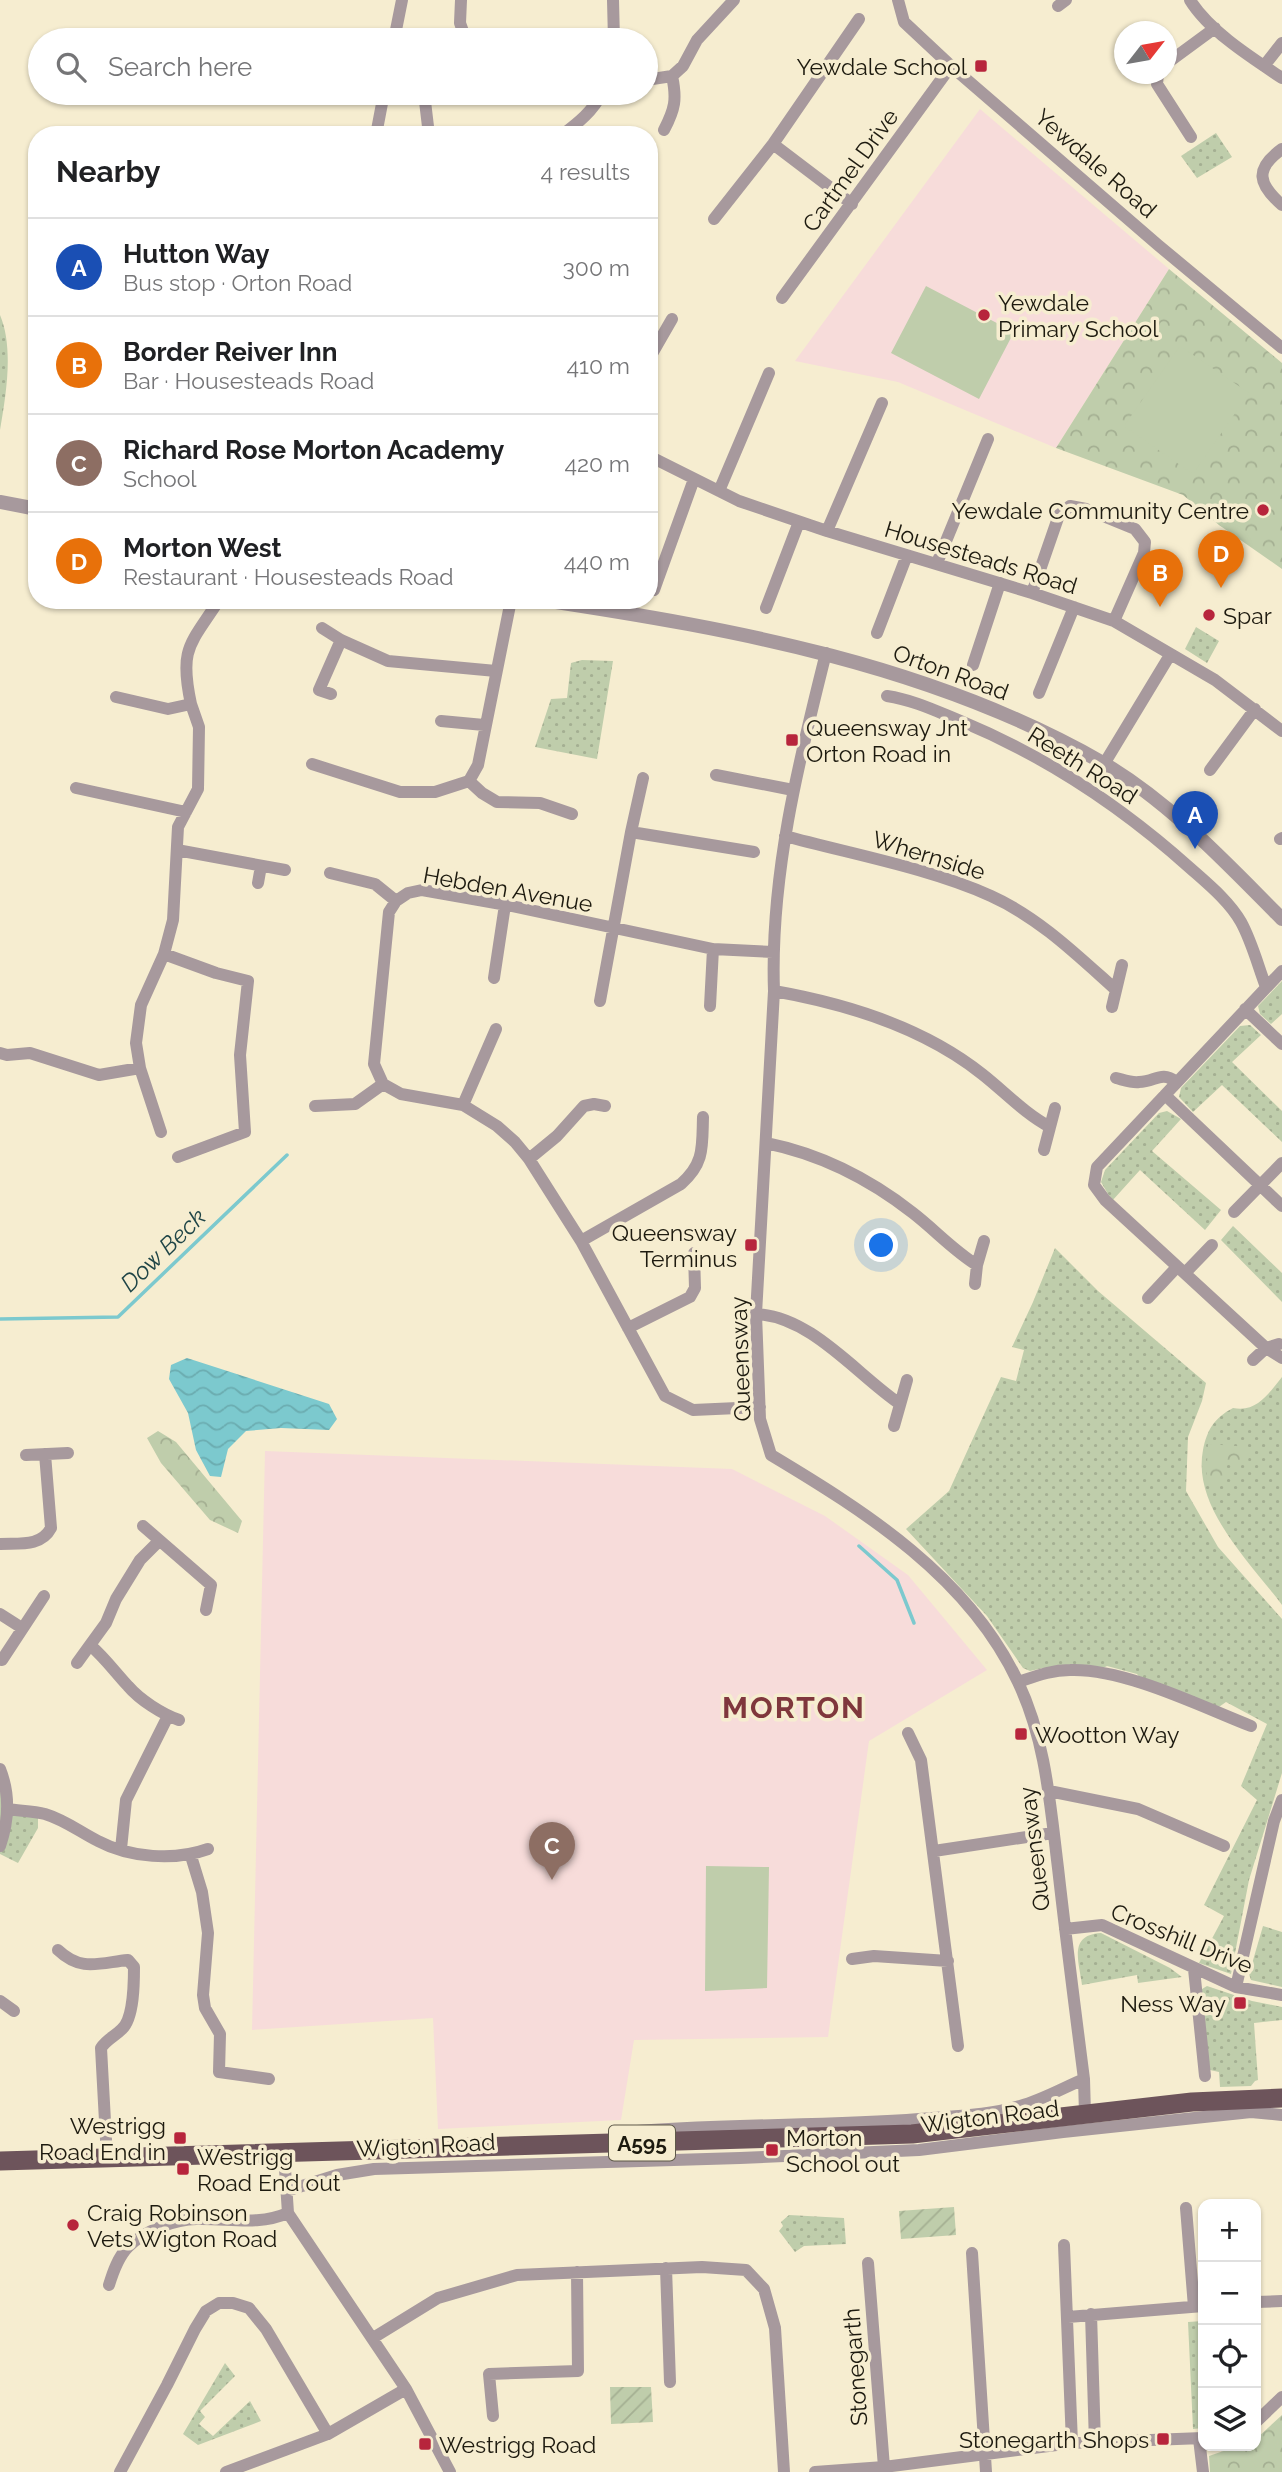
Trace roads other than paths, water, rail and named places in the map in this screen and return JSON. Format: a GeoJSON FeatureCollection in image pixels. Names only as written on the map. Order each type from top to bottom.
{"type":"FeatureCollection","features":[{"type":"Feature","properties":{"kind":"main road","name":"Wigton Road"},"geometry":{"type":"LineString","coordinates":[[0,2161],[912,2134],[1192,2102],[1282,2098]]}},
{"type":"Feature","properties":{"kind":"street"},"geometry":{"type":"LineString","coordinates":[[396,28],[402,0]]}},
{"type":"Feature","properties":{"kind":"street"},"geometry":{"type":"LineString","coordinates":[[461,0],[462,28]]}},
{"type":"Feature","properties":{"kind":"street"},"geometry":{"type":"LineString","coordinates":[[613,0],[614,28]]}},
{"type":"Feature","properties":{"kind":"street"},"geometry":{"type":"LineString","coordinates":[[658,78],[672,76],[682,66],[697,40],[734,0]]}},
{"type":"Feature","properties":{"kind":"street","name":"Yewdale Road"},"geometry":{"type":"LineString","coordinates":[[898,0],[904,22],[951,66],[1282,348]]}},
{"type":"Feature","properties":{"kind":"street"},"geometry":{"type":"LineString","coordinates":[[1190,0],[1201,16],[1215,28],[1282,78]]}},
{"type":"Feature","properties":{"kind":"street"},"geometry":{"type":"LineString","coordinates":[[714,219],[773,144],[859,19]]}},
{"type":"Feature","properties":{"kind":"street"},"geometry":{"type":"LineString","coordinates":[[1177,56],[1215,28]]}},
{"type":"Feature","properties":{"kind":"street"},"geometry":{"type":"LineString","coordinates":[[1264,66],[1282,43]]}},
{"type":"Feature","properties":{"kind":"street","name":"Cartmel Drive"},"geometry":{"type":"LineString","coordinates":[[782,298],[951,66]]}},
{"type":"Feature","properties":{"kind":"street"},"geometry":{"type":"LineString","coordinates":[[664,130],[672,114],[676,93],[672,76]]}},
{"type":"Feature","properties":{"kind":"street"},"geometry":{"type":"LineString","coordinates":[[1157,84],[1191,137]]}},
{"type":"Feature","properties":{"kind":"street"},"geometry":{"type":"LineString","coordinates":[[378,126],[382,105]]}},
{"type":"Feature","properties":{"kind":"street"},"geometry":{"type":"LineString","coordinates":[[425,105],[428,126]]}},
{"type":"Feature","properties":{"kind":"street"},"geometry":{"type":"LineString","coordinates":[[574,126],[594,105]]}},
{"type":"Feature","properties":{"kind":"street"},"geometry":{"type":"LineString","coordinates":[[773,144],[852,204]]}},
{"type":"Feature","properties":{"kind":"street"},"geometry":{"type":"LineString","coordinates":[[1282,149],[1268,159],[1262,176],[1265,191],[1282,205]]}},
{"type":"Feature","properties":{"kind":"street"},"geometry":{"type":"LineString","coordinates":[[658,344],[673,319]]}},
{"type":"Feature","properties":{"kind":"street"},"geometry":{"type":"LineString","coordinates":[[719,491],[769,373]]}},
{"type":"Feature","properties":{"kind":"street"},"geometry":{"type":"LineString","coordinates":[[827,531],[882,403]]}},
{"type":"Feature","properties":{"kind":"street"},"geometry":{"type":"LineString","coordinates":[[937,563],[988,439]]}},
{"type":"Feature","properties":{"kind":"street","name":"Housesteads Road"},"geometry":{"type":"LineString","coordinates":[[658,461],[739,501],[1114,621],[1215,680],[1282,731]]}},
{"type":"Feature","properties":{"kind":"street"},"geometry":{"type":"LineString","coordinates":[[658,576],[694,479]]}},
{"type":"Feature","properties":{"kind":"street"},"geometry":{"type":"LineString","coordinates":[[0,502],[28,507]]}},
{"type":"Feature","properties":{"kind":"street"},"geometry":{"type":"LineString","coordinates":[[1032,593],[1059,515],[1070,506],[1086,509],[1135,529],[1145,542],[1144,553],[1114,621]]}},
{"type":"Feature","properties":{"kind":"street"},"geometry":{"type":"LineString","coordinates":[[766,608],[799,522]]}},
{"type":"Feature","properties":{"kind":"street"},"geometry":{"type":"LineString","coordinates":[[877,633],[907,555]]}},
{"type":"Feature","properties":{"kind":"street"},"geometry":{"type":"LineString","coordinates":[[973,665],[1000,583]]}},
{"type":"Feature","properties":{"kind":"street"},"geometry":{"type":"LineString","coordinates":[[1039,693],[1074,607]]}},
{"type":"Feature","properties":{"kind":"street"},"geometry":{"type":"LineString","coordinates":[[161,1132],[140,1068],[136,1043],[141,1005],[164,954],[173,920],[178,827],[198,789],[199,727],[184,672],[189,646],[213,609]]}},
{"type":"Feature","properties":{"kind":"street"},"geometry":{"type":"LineString","coordinates":[[312,764],[400,792],[435,792],[469,781],[478,765],[509,609]]}},
{"type":"Feature","properties":{"kind":"street","name":"Orton Road"},"geometry":{"type":"LineString","coordinates":[[600,609],[826,653],[961,697],[1011,718],[1104,764],[1177,817],[1282,919]]}},
{"type":"Feature","properties":{"kind":"street"},"geometry":{"type":"LineString","coordinates":[[322,628],[341,640],[388,661],[496,671]]}},
{"type":"Feature","properties":{"kind":"street"},"geometry":{"type":"LineString","coordinates":[[331,694],[318,690],[341,640]]}},
{"type":"Feature","properties":{"kind":"street","name":"Queensway"},"geometry":{"type":"LineString","coordinates":[[826,653],[793,790],[772,952],[774,991],[756,1314],[760,1419],[771,1455],[853,1505],[918,1556],[965,1603],[995,1643],[1018,1682],[1037,1733],[1049,1791],[1084,2079],[1085,2114]]}},
{"type":"Feature","properties":{"kind":"street"},"geometry":{"type":"LineString","coordinates":[[1104,764],[1170,654]]}},
{"type":"Feature","properties":{"kind":"street","name":"Reeth Road"},"geometry":{"type":"LineString","coordinates":[[887,696],[922,705],[990,733],[1097,793],[1212,887],[1241,922],[1266,987]]}},
{"type":"Feature","properties":{"kind":"street"},"geometry":{"type":"LineString","coordinates":[[116,697],[168,709],[191,704]]}},
{"type":"Feature","properties":{"kind":"street"},"geometry":{"type":"LineString","coordinates":[[1210,770],[1255,709]]}},
{"type":"Feature","properties":{"kind":"street"},"geometry":{"type":"LineString","coordinates":[[441,721],[484,725]]}},
{"type":"Feature","properties":{"kind":"street"},"geometry":{"type":"LineString","coordinates":[[716,775],[793,790]]}},
{"type":"Feature","properties":{"kind":"street"},"geometry":{"type":"LineString","coordinates":[[600,1001],[643,778]]}},
{"type":"Feature","properties":{"kind":"street"},"geometry":{"type":"LineString","coordinates":[[469,781],[497,802],[540,803],[572,814]]}},
{"type":"Feature","properties":{"kind":"street"},"geometry":{"type":"LineString","coordinates":[[76,788],[186,812]]}},
{"type":"Feature","properties":{"kind":"street"},"geometry":{"type":"LineString","coordinates":[[631,832],[754,852]]}},
{"type":"Feature","properties":{"kind":"street","name":"Whernside"},"geometry":{"type":"LineString","coordinates":[[785,836],[924,872],[993,897],[1064,943],[1115,989]]}},
{"type":"Feature","properties":{"kind":"street"},"geometry":{"type":"LineString","coordinates":[[177,850],[285,870]]}},
{"type":"Feature","properties":{"kind":"street"},"geometry":{"type":"LineString","coordinates":[[258,883],[261,866]]}},
{"type":"Feature","properties":{"kind":"street"},"geometry":{"type":"LineString","coordinates":[[330,873],[375,884],[396,901]]}},
{"type":"Feature","properties":{"kind":"street","name":"Hebden Avenue"},"geometry":{"type":"LineString","coordinates":[[383,1084],[374,1064],[387,926],[389,912],[396,901],[408,893],[422,890],[505,905],[713,949],[772,952]]}},
{"type":"Feature","properties":{"kind":"street"},"geometry":{"type":"LineString","coordinates":[[495,978],[505,905]]}},
{"type":"Feature","properties":{"kind":"street"},"geometry":{"type":"LineString","coordinates":[[710,1006],[713,949]]}},
{"type":"Feature","properties":{"kind":"street"},"geometry":{"type":"LineString","coordinates":[[164,954],[216,974],[248,982],[240,1055],[245,1132],[178,1157]]}},
{"type":"Feature","properties":{"kind":"street"},"geometry":{"type":"LineString","coordinates":[[1112,1007],[1122,965]]}},
{"type":"Feature","properties":{"kind":"street"},"geometry":{"type":"LineString","coordinates":[[1282,971],[1097,1167],[1094,1185],[1105,1200],[1265,1349],[1282,1357]]}},
{"type":"Feature","properties":{"kind":"street"},"geometry":{"type":"LineString","coordinates":[[774,991],[860,1011],[930,1040],[981,1073],[1028,1115],[1050,1127]]}},
{"type":"Feature","properties":{"kind":"street"},"geometry":{"type":"LineString","coordinates":[[1245,1009],[1282,1044]]}},
{"type":"Feature","properties":{"kind":"street"},"geometry":{"type":"LineString","coordinates":[[463,1105],[496,1029]]}},
{"type":"Feature","properties":{"kind":"street"},"geometry":{"type":"LineString","coordinates":[[0,1054],[30,1053],[99,1074],[140,1068]]}},
{"type":"Feature","properties":{"kind":"street"},"geometry":{"type":"LineString","coordinates":[[1116,1078],[1137,1083],[1161,1076],[1177,1082]]}},
{"type":"Feature","properties":{"kind":"street"},"geometry":{"type":"LineString","coordinates":[[315,1107],[355,1104],[383,1084],[401,1094],[463,1105],[497,1126],[530,1159],[581,1241],[665,1396],[678,1405],[693,1410],[760,1407]]}},
{"type":"Feature","properties":{"kind":"street"},"geometry":{"type":"LineString","coordinates":[[1165,1095],[1282,1206]]}},
{"type":"Feature","properties":{"kind":"street"},"geometry":{"type":"LineString","coordinates":[[530,1159],[557,1136],[584,1106],[605,1106]]}},
{"type":"Feature","properties":{"kind":"street"},"geometry":{"type":"LineString","coordinates":[[1044,1150],[1055,1108]]}},
{"type":"Feature","properties":{"kind":"street"},"geometry":{"type":"LineString","coordinates":[[581,1241],[681,1184],[692,1174],[701,1158],[703,1117]]}},
{"type":"Feature","properties":{"kind":"street"},"geometry":{"type":"LineString","coordinates":[[766,1143],[827,1162],[861,1179],[913,1213],[977,1265]]}},
{"type":"Feature","properties":{"kind":"street"},"geometry":{"type":"LineString","coordinates":[[1234,1212],[1282,1163]]}},
{"type":"Feature","properties":{"kind":"street"},"geometry":{"type":"LineString","coordinates":[[975,1284],[984,1241]]}},
{"type":"Feature","properties":{"kind":"street"},"geometry":{"type":"LineString","coordinates":[[1147,1298],[1212,1245]]}},
{"type":"Feature","properties":{"kind":"street"},"geometry":{"type":"LineString","coordinates":[[628,1328],[690,1297],[695,1288],[694,1253]]}},
{"type":"Feature","properties":{"kind":"street"},"geometry":{"type":"LineString","coordinates":[[756,1314],[769,1315],[799,1327],[847,1359],[900,1404]]}},
{"type":"Feature","properties":{"kind":"street"},"geometry":{"type":"LineString","coordinates":[[1254,1360],[1265,1349],[1279,1344]]}},
{"type":"Feature","properties":{"kind":"street"},"geometry":{"type":"LineString","coordinates":[[894,1426],[907,1380]]}},
{"type":"Feature","properties":{"kind":"street"},"geometry":{"type":"LineString","coordinates":[[26,1455],[68,1453]]}},
{"type":"Feature","properties":{"kind":"street"},"geometry":{"type":"LineString","coordinates":[[0,1544],[37,1542],[46,1537],[51,1528],[45,1454]]}},
{"type":"Feature","properties":{"kind":"street"},"geometry":{"type":"LineString","coordinates":[[143,1526],[158,1542],[211,1585],[206,1610]]}},
{"type":"Feature","properties":{"kind":"street"},"geometry":{"type":"LineString","coordinates":[[77,1663],[106,1623],[116,1599],[141,1560],[158,1542]]}},
{"type":"Feature","properties":{"kind":"street"},"geometry":{"type":"LineString","coordinates":[[2,1660],[44,1596]]}},
{"type":"Feature","properties":{"kind":"street"},"geometry":{"type":"LineString","coordinates":[[0,1614],[22,1628]]}},
{"type":"Feature","properties":{"kind":"street"},"geometry":{"type":"LineString","coordinates":[[90,1645],[104,1657],[130,1689],[173,1718],[126,1800],[121,1849]]}},
{"type":"Feature","properties":{"kind":"street"},"geometry":{"type":"LineString","coordinates":[[1018,1682],[1053,1671],[1073,1670],[1101,1674],[1171,1695],[1251,1726]]}},
{"type":"Feature","properties":{"kind":"street"},"geometry":{"type":"LineString","coordinates":[[908,1732],[921,1760],[957,2046]]}},
{"type":"Feature","properties":{"kind":"street"},"geometry":{"type":"LineString","coordinates":[[0,1769],[6,1786],[7,1809],[6,1826],[0,1846]]}},
{"type":"Feature","properties":{"kind":"street"},"geometry":{"type":"LineString","coordinates":[[1049,1791],[1138,1809],[1224,1846]]}},
{"type":"Feature","properties":{"kind":"street"},"geometry":{"type":"LineString","coordinates":[[1236,1987],[1273,1821],[1282,1800]]}},
{"type":"Feature","properties":{"kind":"street"},"geometry":{"type":"LineString","coordinates":[[7,1809],[44,1814],[69,1824],[99,1842],[160,1857],[191,1856],[208,1849]]}},
{"type":"Feature","properties":{"kind":"street"},"geometry":{"type":"LineString","coordinates":[[934,1851],[1053,1833]]}},
{"type":"Feature","properties":{"kind":"street"},"geometry":{"type":"LineString","coordinates":[[191,1856],[202,1892],[206,1919],[203,1995],[205,2008],[220,2034],[219,2072],[269,2078]]}},
{"type":"Feature","properties":{"kind":"street","name":"Crosshill Drive"},"geometry":{"type":"LineString","coordinates":[[1065,1928],[1102,1925],[1236,1987],[1282,1995]]}},
{"type":"Feature","properties":{"kind":"street"},"geometry":{"type":"LineString","coordinates":[[58,1950],[69,1961],[79,1965],[128,1960],[134,1967],[129,2019],[123,2029],[106,2040],[101,2048],[107,2158]]}},
{"type":"Feature","properties":{"kind":"street"},"geometry":{"type":"LineString","coordinates":[[852,1959],[873,1956],[948,1961]]}},
{"type":"Feature","properties":{"kind":"street"},"geometry":{"type":"LineString","coordinates":[[1194,1969],[1205,2076]]}},
{"type":"Feature","properties":{"kind":"street"},"geometry":{"type":"LineString","coordinates":[[0,2001],[14,2011]]}},
{"type":"Feature","properties":{"kind":"street","name":"Wigton Road"},"geometry":{"type":"LineString","coordinates":[[616,2143],[615,2133],[686,2127],[833,2125],[992,2113],[1021,2106],[1084,2079]]}},
{"type":"Feature","properties":{"kind":"street","name":"Wigton Road"},"geometry":{"type":"LineString","coordinates":[[286,2191],[337,2175],[374,2169],[919,2150],[1251,2112],[1282,2115]]}},
{"type":"Feature","properties":{"kind":"street"},"geometry":{"type":"LineString","coordinates":[[284,2154],[288,2213],[406,2389],[450,2472]]}},
{"type":"Feature","properties":{"kind":"street"},"geometry":{"type":"LineString","coordinates":[[1068,2317],[1198,2306],[1186,2208]]}},
{"type":"Feature","properties":{"kind":"street"},"geometry":{"type":"LineString","coordinates":[[109,2285],[128,2247],[170,2223],[195,2218],[252,2222],[273,2219],[288,2213]]}},
{"type":"Feature","properties":{"kind":"street"},"geometry":{"type":"LineString","coordinates":[[1064,2245],[1072,2443]]}},
{"type":"Feature","properties":{"kind":"street"},"geometry":{"type":"LineString","coordinates":[[972,2253],[986,2472]]}},
{"type":"Feature","properties":{"kind":"street","name":"Stonegarth"},"geometry":{"type":"LineString","coordinates":[[868,2263],[884,2467]]}},
{"type":"Feature","properties":{"kind":"street"},"geometry":{"type":"LineString","coordinates":[[373,2338],[438,2298],[517,2275],[702,2267],[746,2270],[764,2289],[775,2328],[784,2472]]}},
{"type":"Feature","properties":{"kind":"street"},"geometry":{"type":"LineString","coordinates":[[666,2268],[670,2382]]}},
{"type":"Feature","properties":{"kind":"street"},"geometry":{"type":"LineString","coordinates":[[493,2416],[489,2374],[578,2371],[577,2272]]}},
{"type":"Feature","properties":{"kind":"street"},"geometry":{"type":"LineString","coordinates":[[1261,2302],[1282,2301]]}},
{"type":"Feature","properties":{"kind":"street"},"geometry":{"type":"LineString","coordinates":[[120,2472],[195,2329],[206,2311],[219,2303],[233,2303],[249,2308],[266,2329],[328,2434]]}},
{"type":"Feature","properties":{"kind":"street"},"geometry":{"type":"LineString","coordinates":[[1091,2314],[1095,2443]]}},
{"type":"Feature","properties":{"kind":"street"},"geometry":{"type":"LineString","coordinates":[[226,2472],[328,2434],[406,2389]]}},
{"type":"Feature","properties":{"kind":"street"},"geometry":{"type":"LineString","coordinates":[[1261,2417],[1282,2397]]}},
{"type":"Feature","properties":{"kind":"street"},"geometry":{"type":"LineString","coordinates":[[815,2472],[884,2467],[1072,2443],[1198,2438]]}},
{"type":"Feature","properties":{"kind":"street"},"geometry":{"type":"LineString","coordinates":[[1202,2451],[1203,2472]]}},
{"type":"Feature","properties":{"kind":"water"},"geometry":{"type":"Polygon","coordinates":[[[187,1358],[329,1404],[337,1419],[329,1430],[281,1428],[246,1431],[228,1449],[221,1477],[210,1476],[196,1450],[188,1413],[169,1379],[171,1365],[187,1358]]]}},
{"type":"Feature","properties":{"kind":"waterway","name":"Dow Beck"},"geometry":{"type":"LineString","coordinates":[[0,1319],[118,1317],[287,1155]]}},
{"type":"Feature","properties":{"kind":"waterway","name":"Dow Beck"},"geometry":{"type":"LineString","coordinates":[[859,1546],[897,1580],[914,1623]]}},
{"type":"Feature","properties":{"kind":"place","name":"Yewdale School"},"geometry":{"type":"Point","coordinates":[981,66]}},
{"type":"Feature","properties":{"kind":"place","name":"Yewdale Primary School"},"geometry":{"type":"Point","coordinates":[984,315]}},
{"type":"Feature","properties":{"kind":"place","name":"Yewdale Community Centre"},"geometry":{"type":"Point","coordinates":[1263,510]}},
{"type":"Feature","properties":{"kind":"place","name":"Morton West"},"geometry":{"type":"Point","coordinates":[1221,588]}},
{"type":"Feature","properties":{"kind":"place","name":"Border Reiver Inn"},"geometry":{"type":"Point","coordinates":[1160,607]}},
{"type":"Feature","properties":{"kind":"place","name":"Spar"},"geometry":{"type":"Point","coordinates":[1209,615]}},
{"type":"Feature","properties":{"kind":"place","name":"Queensway Jnt Orton Road in"},"geometry":{"type":"Point","coordinates":[792,740]}},
{"type":"Feature","properties":{"kind":"place","name":"Hutton Way"},"geometry":{"type":"Point","coordinates":[1195,849]}},
{"type":"Feature","properties":{"kind":"place","name":"Queensway Terminus"},"geometry":{"type":"Point","coordinates":[751,1245]}},
{"type":"Feature","properties":{"kind":"place","name":"Wootton Way"},"geometry":{"type":"Point","coordinates":[1021,1734]}},
{"type":"Feature","properties":{"kind":"place","name":"Richard Rose Morton Academy"},"geometry":{"type":"Point","coordinates":[552,1880]}},
{"type":"Feature","properties":{"kind":"place","name":"Ness Way"},"geometry":{"type":"Point","coordinates":[1240,2003]}},
{"type":"Feature","properties":{"kind":"place","name":"Westrigg Road End in"},"geometry":{"type":"Point","coordinates":[180,2138]}},
{"type":"Feature","properties":{"kind":"place","name":"Morton School out"},"geometry":{"type":"Point","coordinates":[772,2150]}},
{"type":"Feature","properties":{"kind":"place","name":"Westrigg Road End out"},"geometry":{"type":"Point","coordinates":[183,2169]}},
{"type":"Feature","properties":{"kind":"place","name":"Craig Robinson Vets Wigton Road"},"geometry":{"type":"Point","coordinates":[73,2225]}},
{"type":"Feature","properties":{"kind":"place","name":"Stonegarth Shops"},"geometry":{"type":"Point","coordinates":[1163,2439]}},
{"type":"Feature","properties":{"kind":"place","name":"Westrigg Road"},"geometry":{"type":"Point","coordinates":[425,2444]}},
{"type":"Feature","properties":{"kind":"district","name":"MORTON"},"geometry":{"type":"Point","coordinates":[794,1707]}}]}
